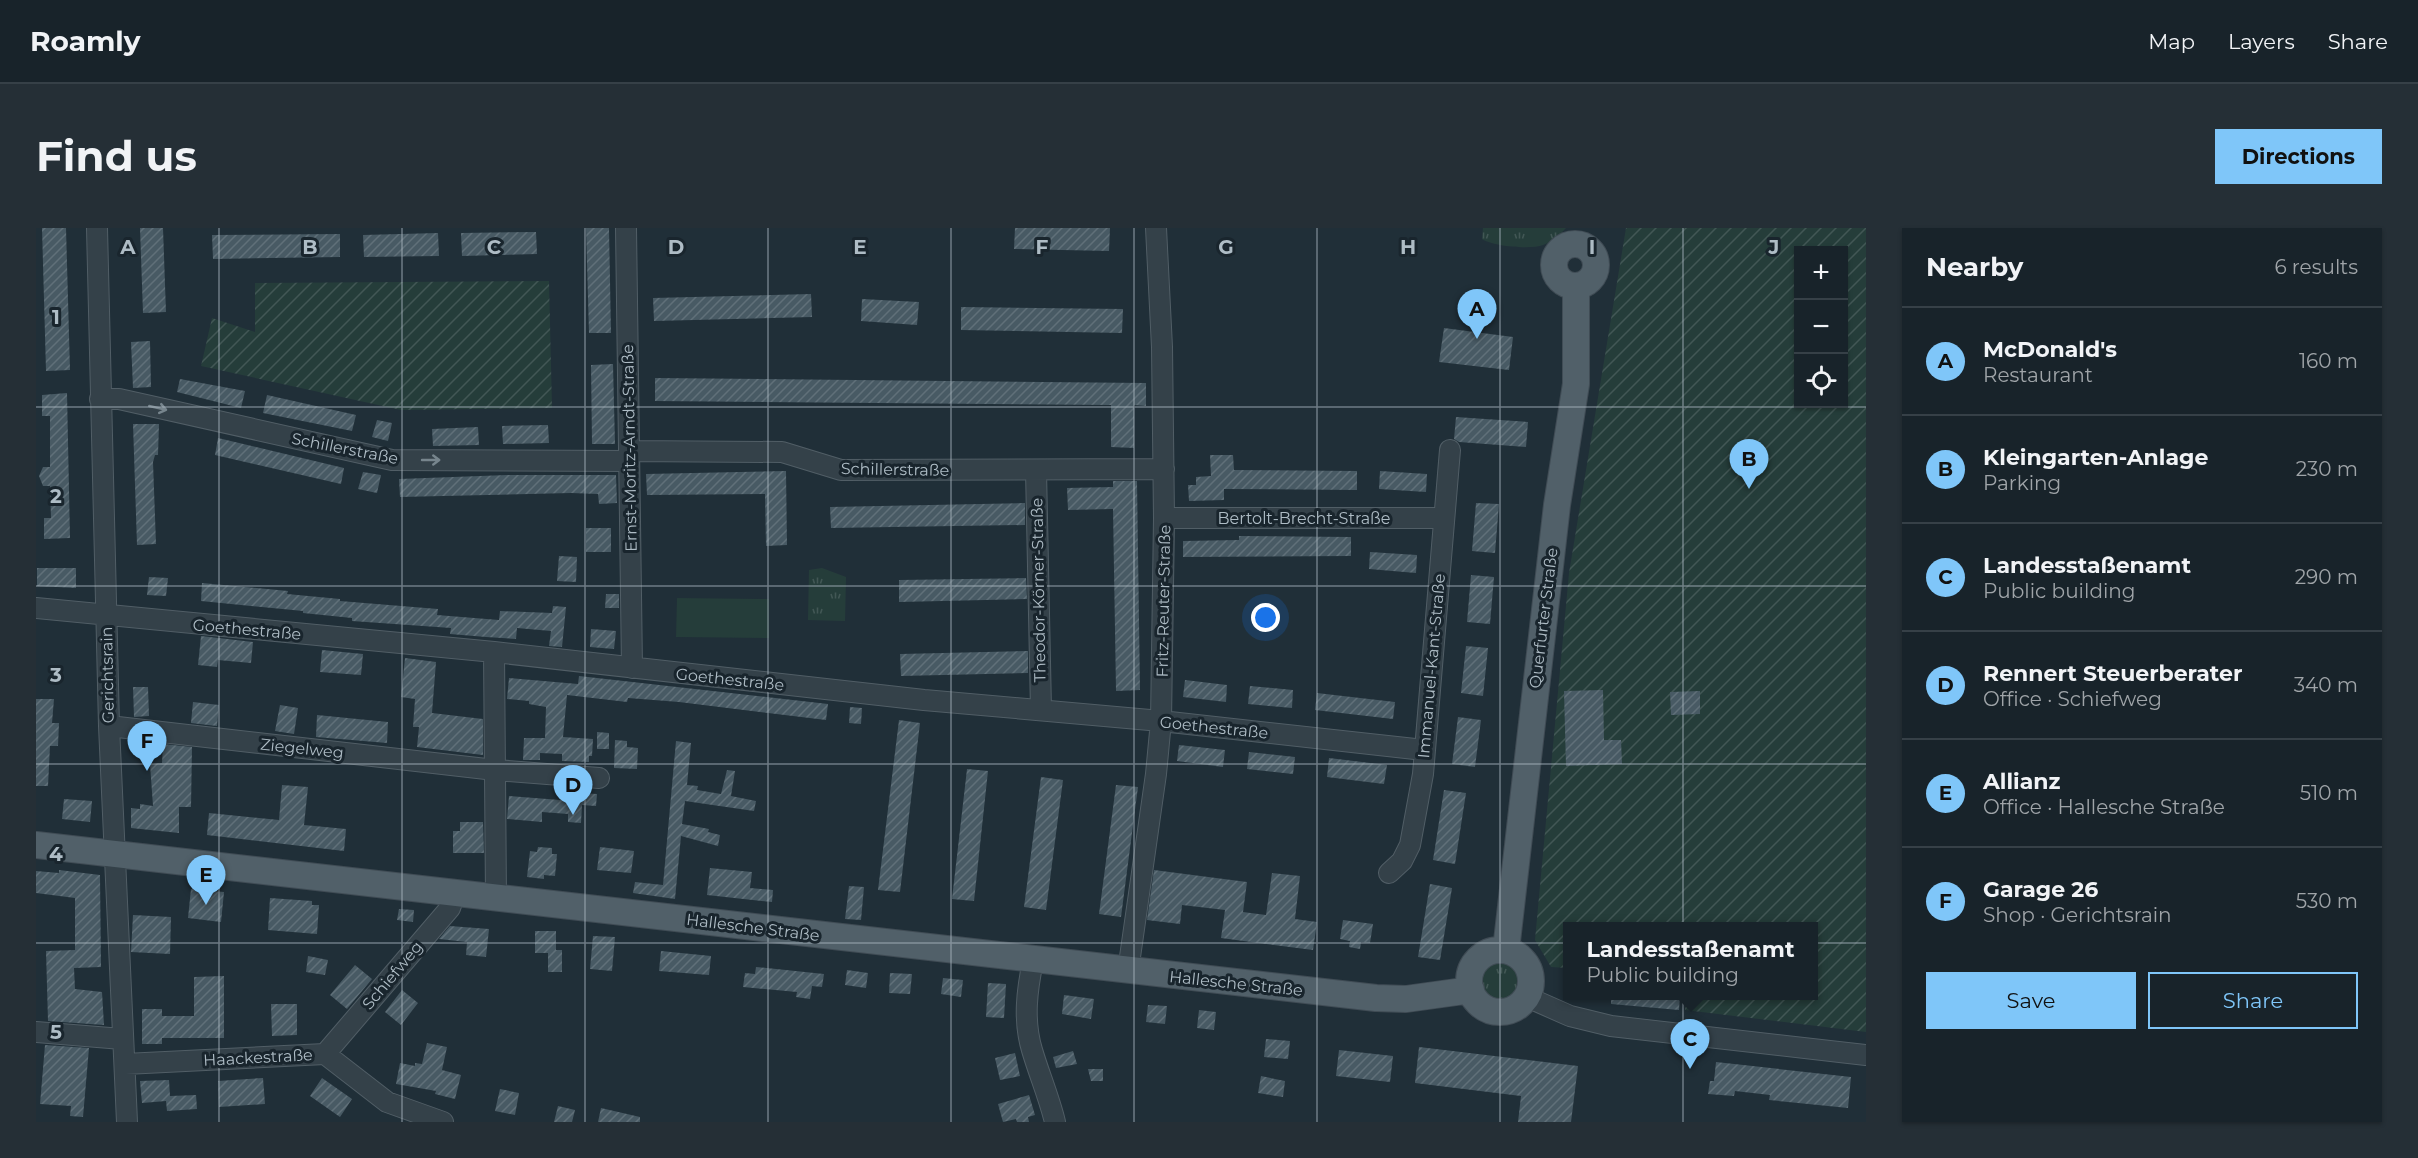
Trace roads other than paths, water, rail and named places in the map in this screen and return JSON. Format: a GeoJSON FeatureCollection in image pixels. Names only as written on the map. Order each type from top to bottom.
{"type":"FeatureCollection","features":[{"type":"Feature","properties":{"kind":"main road","name":"Querfurter Straße"},"geometry":{"type":"LineString","coordinates":[[1506,950],[1555,517],[1576,384],[1576,286],[1560,279],[1556,274],[1555,259],[1563,248],[1587,237]]}},
{"type":"Feature","properties":{"kind":"main road","name":"Hallesche Straße"},"geometry":{"type":"LineString","coordinates":[[36,845],[1376,998],[1406,999],[1471,990]]}},
{"type":"Feature","properties":{"kind":"main road"},"geometry":{"type":"LineString","coordinates":[[1506,950],[1518,955],[1527,965],[1531,979],[1527,996],[1514,1009],[1497,1012],[1481,1005],[1471,990],[1470,976],[1475,963],[1485,954],[1506,950]]}},
{"type":"Feature","properties":{"kind":"street","name":"Gerichtsrain"},"geometry":{"type":"LineString","coordinates":[[97,228],[113,854],[127,1122]]}},
{"type":"Feature","properties":{"kind":"street","name":"Ernst-Moritz-Arndt-Straße"},"geometry":{"type":"LineString","coordinates":[[626,228],[632,668]]}},
{"type":"Feature","properties":{"kind":"street","name":"Fritz-Reuter-Straße"},"geometry":{"type":"LineString","coordinates":[[1128,971],[1161,721],[1164,469],[1156,228]]}},
{"type":"Feature","properties":{"kind":"street","name":"Schillerstraße"},"geometry":{"type":"LineString","coordinates":[[100,399],[119,399],[392,460],[782,452],[841,470],[1164,469]]}},
{"type":"Feature","properties":{"kind":"street","name":"Immanuel-Kant-Straße"},"geometry":{"type":"LineString","coordinates":[[1389,873],[1402,861],[1410,846],[1423,774],[1450,450]]}},
{"type":"Feature","properties":{"kind":"street","name":"Theodor-Körner-Straße"},"geometry":{"type":"LineString","coordinates":[[1036,470],[1041,710]]}},
{"type":"Feature","properties":{"kind":"street","name":"Bertolt-Brecht-Straße"},"geometry":{"type":"LineString","coordinates":[[1164,518],[1444,518]]}},
{"type":"Feature","properties":{"kind":"street","name":"Goethestraße"},"geometry":{"type":"LineString","coordinates":[[36,608],[494,652],[924,700],[1161,721],[1424,750]]}},
{"type":"Feature","properties":{"kind":"street"},"geometry":{"type":"LineString","coordinates":[[494,652],[496,898]]}},
{"type":"Feature","properties":{"kind":"street","name":"Ziegelweg"},"geometry":{"type":"LineString","coordinates":[[109,726],[495,770]]}},
{"type":"Feature","properties":{"kind":"street"},"geometry":{"type":"LineString","coordinates":[[495,770],[599,778]]}},
{"type":"Feature","properties":{"kind":"street","name":"Schiefweg"},"geometry":{"type":"LineString","coordinates":[[325,1054],[450,908],[455,894]]}},
{"type":"Feature","properties":{"kind":"street"},"geometry":{"type":"LineString","coordinates":[[1033,960],[1026,999],[1028,1029],[1031,1049],[1047,1091],[1055,1122]]}},
{"type":"Feature","properties":{"kind":"street"},"geometry":{"type":"LineString","coordinates":[[1527,996],[1570,1016],[1611,1026],[1866,1054]]}},
{"type":"Feature","properties":{"kind":"street"},"geometry":{"type":"LineString","coordinates":[[36,1032],[122,1038]]}},
{"type":"Feature","properties":{"kind":"street","name":"Haackestraße"},"geometry":{"type":"LineString","coordinates":[[125,1064],[325,1054],[387,1102],[444,1122]]}},
{"type":"Feature","properties":{"kind":"place","name":"McDonald's"},"geometry":{"type":"Point","coordinates":[1477,339]}},
{"type":"Feature","properties":{"kind":"place","name":"Kleingarten-Anlage"},"geometry":{"type":"Point","coordinates":[1749,489]}},
{"type":"Feature","properties":{"kind":"place","name":"Garage 26"},"geometry":{"type":"Point","coordinates":[147,771]}},
{"type":"Feature","properties":{"kind":"place","name":"Rennert Steuerberater"},"geometry":{"type":"Point","coordinates":[573,815]}},
{"type":"Feature","properties":{"kind":"place","name":"Allianz"},"geometry":{"type":"Point","coordinates":[206,905]}},
{"type":"Feature","properties":{"kind":"place","name":"Landesstaßenamt"},"geometry":{"type":"Point","coordinates":[1690,1069]}}]}
